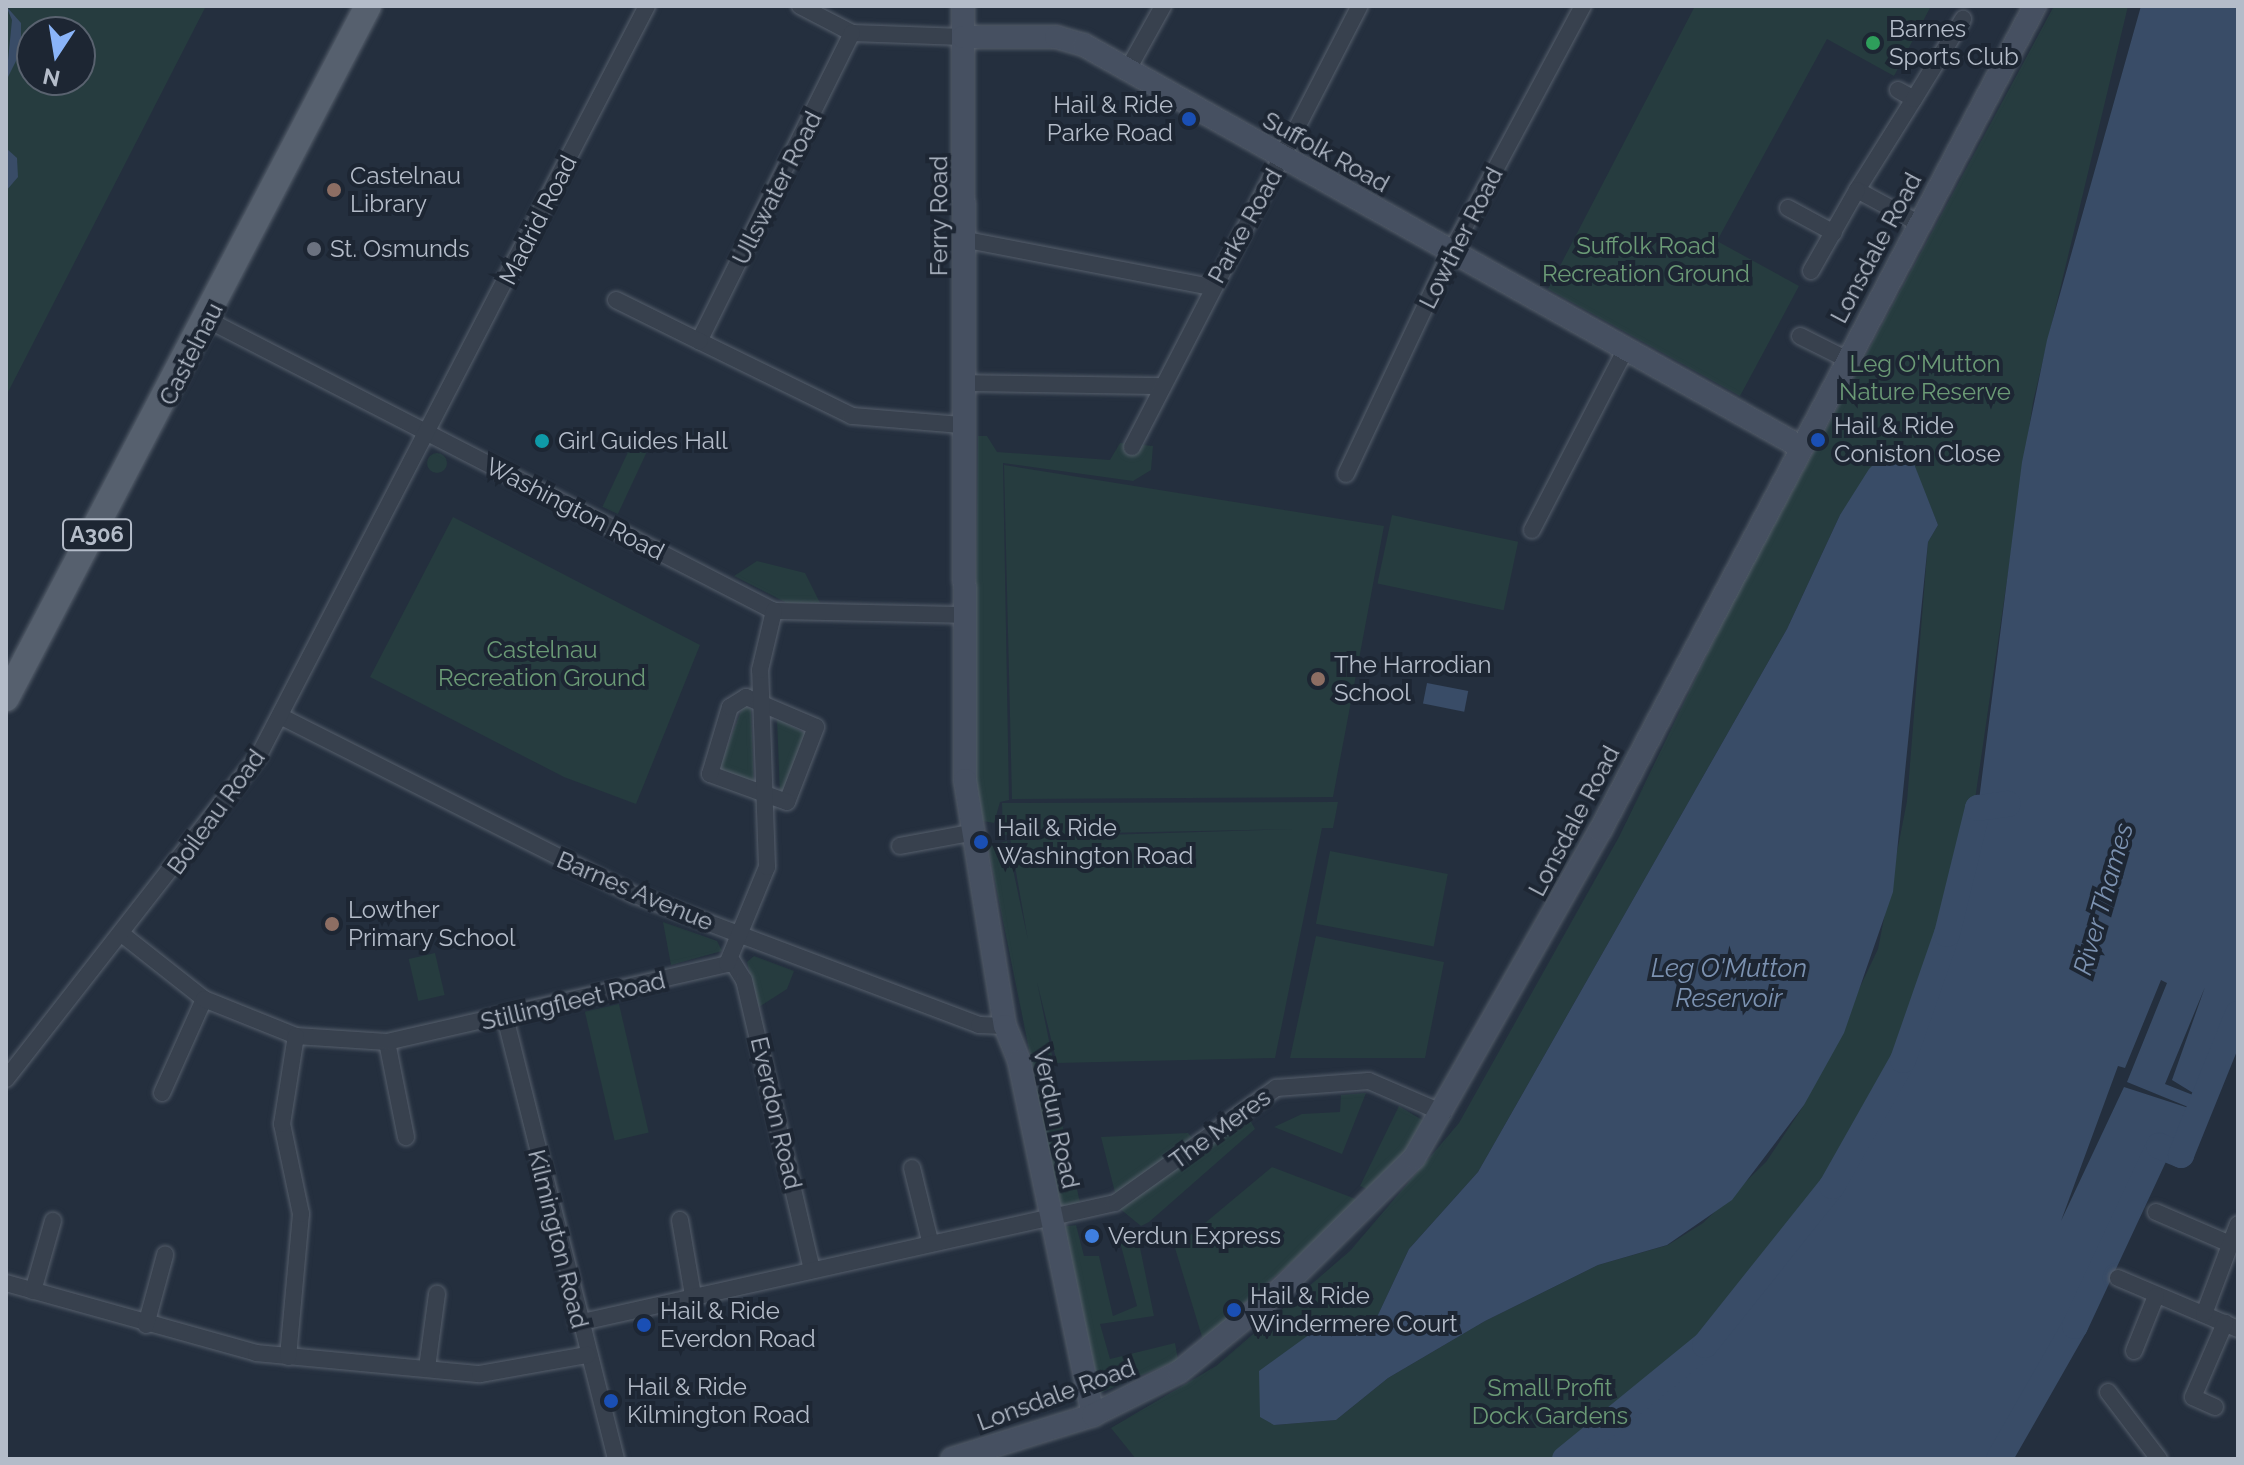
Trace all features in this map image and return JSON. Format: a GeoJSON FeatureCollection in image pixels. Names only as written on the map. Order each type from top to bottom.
{"type":"FeatureCollection","features":[{"type":"Feature","properties":{"kind":"main road","name":"Castelnau"},"geometry":{"type":"LineString","coordinates":[[6,698],[208,320],[368,6]]}},
{"type":"Feature","properties":{"kind":"street","name":"Madrid Road"},"geometry":{"type":"LineString","coordinates":[[427,433],[647,6]]}},
{"type":"Feature","properties":{"kind":"street","name":"Suffolk Road"},"geometry":{"type":"LineString","coordinates":[[800,6],[852,33],[1066,38],[1799,446]]}},
{"type":"Feature","properties":{"kind":"street","name":"Ferry Road"},"geometry":{"type":"LineString","coordinates":[[962,425],[967,240],[963,6]]}},
{"type":"Feature","properties":{"kind":"street"},"geometry":{"type":"LineString","coordinates":[[1127,71],[1163,6]]}},
{"type":"Feature","properties":{"kind":"street","name":"Parke Road"},"geometry":{"type":"LineString","coordinates":[[1132,447],[1160,386],[1360,6]]}},
{"type":"Feature","properties":{"kind":"street","name":"Lowther Road"},"geometry":{"type":"LineString","coordinates":[[1346,474],[1451,252],[1583,6]]}},
{"type":"Feature","properties":{"kind":"street","name":"Lonsdale Road"},"geometry":{"type":"LineString","coordinates":[[952,1459],[1093,1415],[1179,1372],[1282,1288],[1397,1180],[1443,1113],[2035,6]]}},
{"type":"Feature","properties":{"kind":"street"},"geometry":{"type":"LineString","coordinates":[[1811,271],[1857,190],[1963,19]]}},
{"type":"Feature","properties":{"kind":"street","name":"Ullswater Road"},"geometry":{"type":"LineString","coordinates":[[699,341],[852,33]]}},
{"type":"Feature","properties":{"kind":"street"},"geometry":{"type":"LineString","coordinates":[[1898,90],[1914,99]]}},
{"type":"Feature","properties":{"kind":"street"},"geometry":{"type":"LineString","coordinates":[[1857,190],[1918,223]]}},
{"type":"Feature","properties":{"kind":"street"},"geometry":{"type":"LineString","coordinates":[[1788,208],[1834,233]]}},
{"type":"Feature","properties":{"kind":"street"},"geometry":{"type":"LineString","coordinates":[[967,240],[1212,287]]}},
{"type":"Feature","properties":{"kind":"street"},"geometry":{"type":"LineString","coordinates":[[616,300],[852,416],[962,425]]}},
{"type":"Feature","properties":{"kind":"street","name":"Washington Road"},"geometry":{"type":"LineString","coordinates":[[208,320],[774,611],[963,615]]}},
{"type":"Feature","properties":{"kind":"street"},"geometry":{"type":"LineString","coordinates":[[1800,336],[1846,359]]}},
{"type":"Feature","properties":{"kind":"street"},"geometry":{"type":"LineString","coordinates":[[1532,530],[1626,349]]}},
{"type":"Feature","properties":{"kind":"street"},"geometry":{"type":"LineString","coordinates":[[963,383],[1160,386]]}},
{"type":"Feature","properties":{"kind":"street","name":"Verdun Road"},"geometry":{"type":"LineString","coordinates":[[962,425],[964,765],[1005,1026],[1093,1415]]}},
{"type":"Feature","properties":{"kind":"street","name":"Boileau Road"},"geometry":{"type":"LineString","coordinates":[[6,1079],[123,935],[251,769],[427,433]]}},
{"type":"Feature","properties":{"kind":"street"},"geometry":{"type":"LineString","coordinates":[[732,961],[766,878],[767,798],[761,703],[774,611]]}},
{"type":"Feature","properties":{"kind":"street"},"geometry":{"type":"LineString","coordinates":[[736,699],[761,703],[816,727],[793,796],[787,802],[767,798],[716,779],[709,762],[736,699]]}},
{"type":"Feature","properties":{"kind":"street","name":"Barnes Avenue"},"geometry":{"type":"LineString","coordinates":[[280,716],[609,884],[979,1025],[1005,1026]]}},
{"type":"Feature","properties":{"kind":"street"},"geometry":{"type":"LineString","coordinates":[[900,846],[975,832]]}},
{"type":"Feature","properties":{"kind":"street","name":"Stillingfleet Road"},"geometry":{"type":"LineString","coordinates":[[123,935],[204,999],[296,1036],[387,1042],[505,1017],[732,961]]}},
{"type":"Feature","properties":{"kind":"street","name":"Everdon Road"},"geometry":{"type":"LineString","coordinates":[[732,961],[744,980],[812,1270]]}},
{"type":"Feature","properties":{"kind":"street"},"geometry":{"type":"LineString","coordinates":[[162,1093],[204,999]]}},
{"type":"Feature","properties":{"kind":"street","name":"Kilmington Road"},"geometry":{"type":"LineString","coordinates":[[505,1017],[578,1323],[616,1459]]}},
{"type":"Feature","properties":{"kind":"street"},"geometry":{"type":"LineString","coordinates":[[288,1357],[301,1214],[282,1124],[296,1036]]}},
{"type":"Feature","properties":{"kind":"street"},"geometry":{"type":"LineString","coordinates":[[387,1042],[406,1137]]}},
{"type":"Feature","properties":{"kind":"street","name":"The Meres"},"geometry":{"type":"LineString","coordinates":[[578,1323],[930,1241],[1115,1203],[1276,1088],[1369,1081],[1443,1113]]}},
{"type":"Feature","properties":{"kind":"street"},"geometry":{"type":"LineString","coordinates":[[912,1168],[930,1241]]}},
{"type":"Feature","properties":{"kind":"street"},"geometry":{"type":"LineString","coordinates":[[2156,1212],[2230,1244]]}},
{"type":"Feature","properties":{"kind":"street"},"geometry":{"type":"LineString","coordinates":[[680,1220],[693,1295]]}},
{"type":"Feature","properties":{"kind":"street"},"geometry":{"type":"LineString","coordinates":[[33,1291],[53,1221]]}},
{"type":"Feature","properties":{"kind":"street"},"geometry":{"type":"LineString","coordinates":[[2204,1314],[2238,1224]]}},
{"type":"Feature","properties":{"kind":"street"},"geometry":{"type":"LineString","coordinates":[[146,1325],[165,1255]]}},
{"type":"Feature","properties":{"kind":"street"},"geometry":{"type":"LineString","coordinates":[[2118,1278],[2231,1326],[2193,1397],[2215,1407]]}},
{"type":"Feature","properties":{"kind":"street"},"geometry":{"type":"LineString","coordinates":[[6,1283],[146,1325],[288,1357],[492,1373],[587,1355]]}},
{"type":"Feature","properties":{"kind":"street"},"geometry":{"type":"LineString","coordinates":[[427,1368],[437,1294]]}},
{"type":"Feature","properties":{"kind":"street"},"geometry":{"type":"LineString","coordinates":[[2134,1351],[2156,1296]]}},
{"type":"Feature","properties":{"kind":"street"},"geometry":{"type":"LineString","coordinates":[[2108,1392],[2159,1459]]}},
{"type":"Feature","properties":{"kind":"green space"},"geometry":{"type":"Polygon","coordinates":[[[6,6],[206,6],[6,396],[6,6]]]}},
{"type":"Feature","properties":{"kind":"green space","name":"Suffolk Road Recreation Ground"},"geometry":{"type":"Polygon","coordinates":[[[1695,6],[1931,6],[1894,76],[1827,39],[1717,241],[1799,286],[1740,396],[1548,289],[1695,6]]]}},
{"type":"Feature","properties":{"kind":"green space","name":"Leg O'Mutton Nature Reserve"},"geometry":{"type":"Polygon","coordinates":[[[2054,6],[2128,6],[2033,402],[1965,868],[1903,1060],[1832,1186],[1705,1345],[1565,1459],[1136,1459],[1111,1428],[1216,1366],[1350,1251],[1459,1123],[1619,837],[1734,599],[2054,6]],[[1890,448],[1840,515],[1787,629],[1478,1172],[1409,1249],[1377,1317],[1310,1335],[1274,1425],[1336,1420],[1388,1378],[1485,1321],[1598,1265],[1668,1245],[1703,1223],[1766,1162],[1804,1105],[1878,949],[1907,801],[1928,542],[1938,525],[1916,472],[1890,448]]]}},
{"type":"Feature","properties":{"kind":"green space"},"geometry":{"type":"Polygon","coordinates":[[[978,436],[987,436],[997,452],[1110,460],[1120,443],[1153,446],[1151,470],[1133,481],[1003,463],[1009,800],[1000,802],[994,823],[983,821],[973,787],[978,436]]]}},
{"type":"Feature","properties":{"kind":"green space"},"geometry":{"type":"Polygon","coordinates":[[[635,437],[650,444],[618,514],[602,507],[635,437]]]}},
{"type":"Feature","properties":{"kind":"green space"},"geometry":{"type":"Polygon","coordinates":[[[433,453],[441,453],[447,463],[441,473],[433,473],[427,467],[427,459],[433,453]]]}},
{"type":"Feature","properties":{"kind":"green space"},"geometry":{"type":"Polygon","coordinates":[[[1004,465],[1384,526],[1333,797],[1012,799],[1004,465]]]}},
{"type":"Feature","properties":{"kind":"green space"},"geometry":{"type":"Polygon","coordinates":[[[1392,515],[1518,542],[1504,610],[1377,583],[1392,515]]]}},
{"type":"Feature","properties":{"kind":"green space","name":"Castelnau Recreation Ground"},"geometry":{"type":"Polygon","coordinates":[[[453,517],[700,645],[636,804],[564,777],[370,677],[453,517]]]}},
{"type":"Feature","properties":{"kind":"green space"},"geometry":{"type":"Polygon","coordinates":[[[757,561],[805,573],[820,603],[787,603],[734,576],[757,561]]]}},
{"type":"Feature","properties":{"kind":"green space"},"geometry":{"type":"Polygon","coordinates":[[[743,706],[751,708],[754,790],[722,778],[719,768],[743,706]]]}},
{"type":"Feature","properties":{"kind":"green space"},"geometry":{"type":"Polygon","coordinates":[[[777,718],[806,734],[788,793],[780,796],[777,718]]]}},
{"type":"Feature","properties":{"kind":"green space"},"geometry":{"type":"Polygon","coordinates":[[[1338,802],[1333,828],[1322,828],[1275,1058],[1057,1063],[1037,982],[1054,1065],[1052,1077],[1035,1079],[988,847],[1007,841],[1028,940],[1010,838],[1296,829],[1003,835],[1002,803],[1338,802]]]}},
{"type":"Feature","properties":{"kind":"green space"},"geometry":{"type":"Polygon","coordinates":[[[1330,851],[1448,874],[1434,947],[1316,924],[1330,851]]]}},
{"type":"Feature","properties":{"kind":"green space"},"geometry":{"type":"Polygon","coordinates":[[[663,922],[717,941],[722,951],[671,965],[663,922]]]}},
{"type":"Feature","properties":{"kind":"green space"},"geometry":{"type":"Polygon","coordinates":[[[1316,936],[1444,962],[1425,1058],[1290,1058],[1316,936]]]}},
{"type":"Feature","properties":{"kind":"green space"},"geometry":{"type":"Polygon","coordinates":[[[435,953],[445,995],[418,1001],[409,959],[435,953]]]}},
{"type":"Feature","properties":{"kind":"green space"},"geometry":{"type":"Polygon","coordinates":[[[754,956],[794,971],[787,989],[759,1007],[747,962],[754,956]]]}},
{"type":"Feature","properties":{"kind":"green space"},"geometry":{"type":"Polygon","coordinates":[[[619,1004],[649,1133],[615,1140],[585,1012],[619,1004]]]}},
{"type":"Feature","properties":{"kind":"green space"},"geometry":{"type":"Polygon","coordinates":[[[1054,1088],[1081,1207],[1059,1210],[1034,1089],[1054,1088]]]}},
{"type":"Feature","properties":{"kind":"green space"},"geometry":{"type":"Polygon","coordinates":[[[1366,1093],[1342,1154],[1274,1127],[1302,1114],[1340,1112],[1341,1095],[1366,1093]]]}},
{"type":"Feature","properties":{"kind":"green space"},"geometry":{"type":"Polygon","coordinates":[[[1399,1106],[1427,1123],[1375,1192],[1360,1186],[1399,1106]]]}},
{"type":"Feature","properties":{"kind":"green space"},"geometry":{"type":"Polygon","coordinates":[[[1250,1120],[1255,1129],[1149,1222],[1141,1226],[1119,1208],[1101,1137],[1188,1133],[1201,1149],[1250,1120]]]}},
{"type":"Feature","properties":{"kind":"green space"},"geometry":{"type":"Polygon","coordinates":[[[1272,1167],[1361,1201],[1203,1340],[1175,1248],[1272,1167]]]}},
{"type":"Feature","properties":{"kind":"green space"},"geometry":{"type":"Polygon","coordinates":[[[1076,1225],[1084,1256],[1099,1256],[1113,1316],[1137,1306],[1120,1242],[1138,1238],[1154,1316],[1100,1324],[1110,1359],[1175,1343],[1178,1360],[1098,1394],[1060,1227],[1076,1225]]]}},
{"type":"Feature","properties":{"kind":"water"},"geometry":{"type":"Polygon","coordinates":[[[6,6],[16,17],[16,61],[6,81],[12,20],[6,6]]]}},
{"type":"Feature","properties":{"kind":"water","name":"River Thames"},"geometry":{"type":"Polygon","coordinates":[[[2141,6],[2238,6],[2238,1014],[2229,1038],[2181,1155],[2159,1147],[2075,1326],[1999,1459],[1565,1459],[1704,1345],[1791,1247],[1903,1060],[1947,934],[1978,808],[2022,462],[2047,340],[2141,6]]]}},
{"type":"Feature","properties":{"kind":"water"},"geometry":{"type":"Polygon","coordinates":[[[6,148],[17,158],[18,177],[6,191],[6,148]]]}},
{"type":"Feature","properties":{"kind":"water","name":"Leg O'Mutton Reservoir"},"geometry":{"type":"Polygon","coordinates":[[[1907,446],[1938,525],[1928,542],[1893,892],[1844,1033],[1804,1105],[1732,1200],[1667,1245],[1598,1265],[1485,1321],[1388,1378],[1336,1420],[1274,1425],[1260,1417],[1259,1371],[1310,1334],[1377,1317],[1409,1249],[1478,1172],[1787,629],[1840,515],[1869,469],[1890,448],[1907,446]]]}},
{"type":"Feature","properties":{"kind":"water"},"geometry":{"type":"Polygon","coordinates":[[[1427,683],[1468,691],[1464,712],[1423,704],[1427,683]]]}},
{"type":"Feature","properties":{"kind":"pier"},"geometry":{"type":"Polygon","coordinates":[[[2161,980],[2167,983],[2127,1082],[2198,1111],[2124,1087],[2061,1221],[2118,1066],[2125,1068],[2161,980]]]}},
{"type":"Feature","properties":{"kind":"pier"},"geometry":{"type":"Polygon","coordinates":[[[2205,987],[2172,1080],[2203,1099],[2165,1084],[2205,987]]]}},
{"type":"Feature","properties":{"kind":"waterway"},"geometry":{"type":"LineString","coordinates":[[1565,1459],[1705,1345],[1832,1186],[1903,1060],[1947,934],[1978,808],[2008,804]]}},
{"type":"Feature","properties":{"kind":"waterway"},"geometry":{"type":"LineString","coordinates":[[1999,1459],[2075,1326],[2159,1146],[2181,1155],[2238,1014]]}},
{"type":"Feature","properties":{"kind":"place","name":"Barnes Sports Club"},"geometry":{"type":"Point","coordinates":[1873,43]}},
{"type":"Feature","properties":{"kind":"place","name":"Hail & Ride Parke Road"},"geometry":{"type":"Point","coordinates":[1189,119]}},
{"type":"Feature","properties":{"kind":"place","name":"Castelnau Library"},"geometry":{"type":"Point","coordinates":[334,190]}},
{"type":"Feature","properties":{"kind":"place","name":"St. Osmunds"},"geometry":{"type":"Point","coordinates":[314,249]}},
{"type":"Feature","properties":{"kind":"place","name":"Hail & Ride Coniston Close"},"geometry":{"type":"Point","coordinates":[1818,440]}},
{"type":"Feature","properties":{"kind":"place","name":"Girl Guides Hall"},"geometry":{"type":"Point","coordinates":[542,441]}},
{"type":"Feature","properties":{"kind":"place","name":"The Harrodian School"},"geometry":{"type":"Point","coordinates":[1318,679]}},
{"type":"Feature","properties":{"kind":"place","name":"Hail & Ride Washington Road"},"geometry":{"type":"Point","coordinates":[981,842]}},
{"type":"Feature","properties":{"kind":"place","name":"Lowther Primary School"},"geometry":{"type":"Point","coordinates":[332,924]}},
{"type":"Feature","properties":{"kind":"place","name":"Verdun Express"},"geometry":{"type":"Point","coordinates":[1092,1236]}},
{"type":"Feature","properties":{"kind":"place","name":"Hail & Ride Windermere Court"},"geometry":{"type":"Point","coordinates":[1234,1310]}},
{"type":"Feature","properties":{"kind":"place","name":"Hail & Ride Everdon Road"},"geometry":{"type":"Point","coordinates":[644,1325]}},
{"type":"Feature","properties":{"kind":"place","name":"Hail & Ride Kilmington Road"},"geometry":{"type":"Point","coordinates":[611,1401]}},
{"type":"Feature","properties":{"kind":"park label","name":"Small Profit Dock Gardens"},"geometry":{"type":"Point","coordinates":[1550,1402]}}]}
